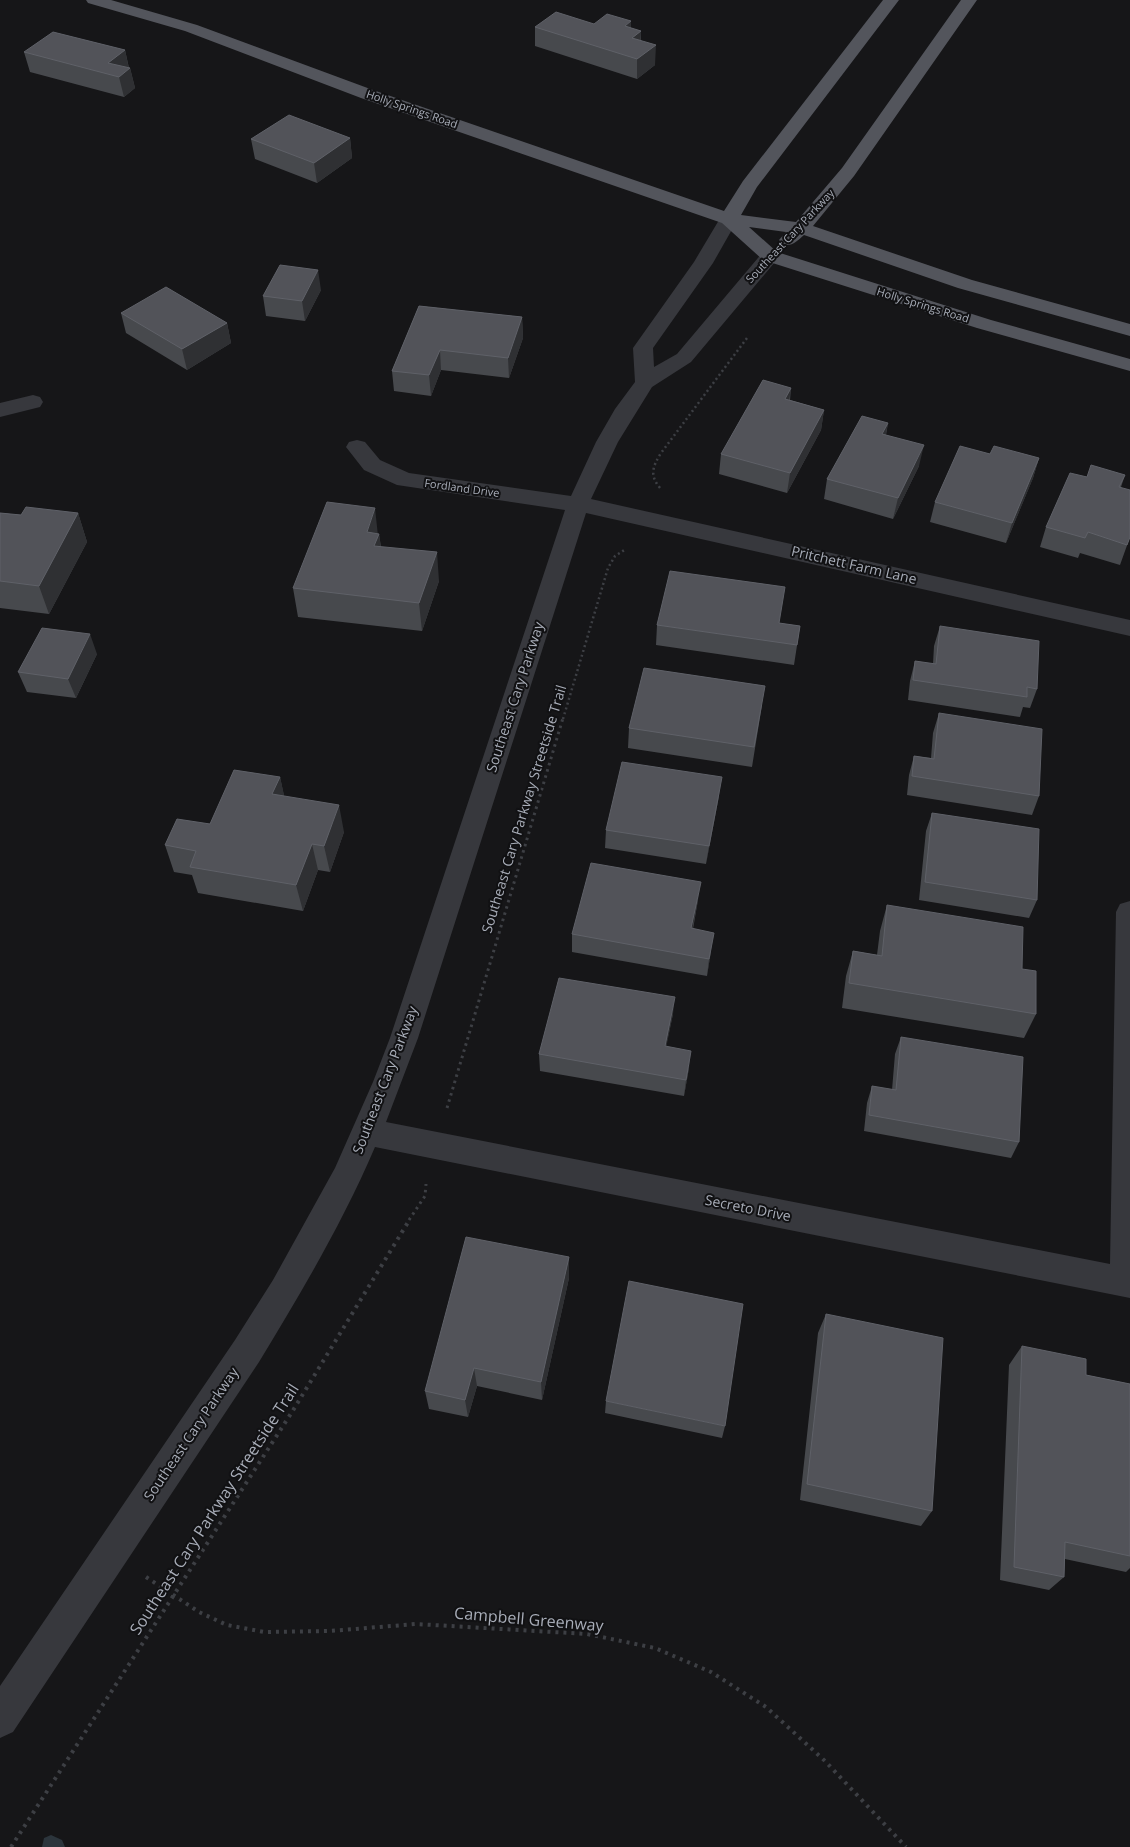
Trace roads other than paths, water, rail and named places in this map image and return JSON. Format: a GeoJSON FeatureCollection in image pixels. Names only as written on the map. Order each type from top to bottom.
{"type":"FeatureCollection","features":[{"type":"Feature","properties":{"kind":"main road","name":"Holly Springs Road"},"geometry":{"type":"LineString","coordinates":[[94,0],[191,28],[367,94],[729,219],[800,228],[965,284],[1130,330]]}},
{"type":"Feature","properties":{"kind":"main road"},"geometry":{"type":"LineString","coordinates":[[729,219],[749,185],[891,0]]}},
{"type":"Feature","properties":{"kind":"main road","name":"Southeast Cary Parkway"},"geometry":{"type":"LineString","coordinates":[[770,256],[800,228],[848,172],[969,0]]}},
{"type":"Feature","properties":{"kind":"main road","name":"Holly Springs Road"},"geometry":{"type":"LineString","coordinates":[[729,219],[770,256],[984,324],[1130,365]]}},
{"type":"Feature","properties":{"kind":"street"},"geometry":{"type":"LineString","coordinates":[[645,382],[644,348],[703,262],[729,219]]}},
{"type":"Feature","properties":{"kind":"street","name":"Southeast Cary Parkway"},"geometry":{"type":"LineString","coordinates":[[0,1719],[256,1336],[323,1224],[367,1132],[404,1038],[578,504],[607,442],[626,409],[645,382],[684,358],[770,256]]}},
{"type":"Feature","properties":{"kind":"street"},"geometry":{"type":"LineString","coordinates":[[0,410],[33,402]]}},
{"type":"Feature","properties":{"kind":"street","name":"Fordland Drive"},"geometry":{"type":"LineString","coordinates":[[356,447],[372,464],[405,480],[578,504]]}},
{"type":"Feature","properties":{"kind":"street","name":"Pritchett Farm Lane"},"geometry":{"type":"LineString","coordinates":[[578,504],[672,523],[1130,628]]}},
{"type":"Feature","properties":{"kind":"street"},"geometry":{"type":"LineString","coordinates":[[1128,1282],[1130,912]]}},
{"type":"Feature","properties":{"kind":"street","name":"Secreto Drive"},"geometry":{"type":"LineString","coordinates":[[367,1132],[1128,1282]]}},
{"type":"Feature","properties":{"kind":"waterway"},"geometry":{"type":"LineString","coordinates":[[51,1845],[55,1847]]}}]}
